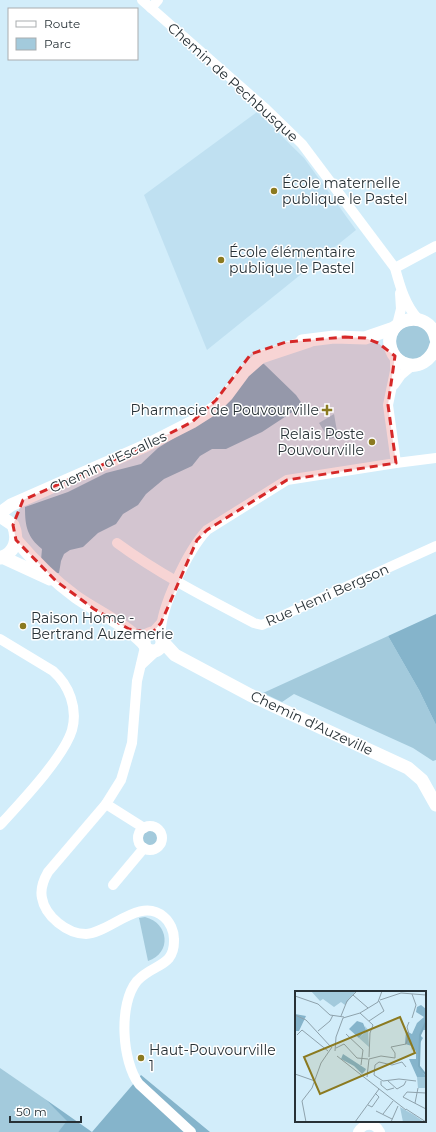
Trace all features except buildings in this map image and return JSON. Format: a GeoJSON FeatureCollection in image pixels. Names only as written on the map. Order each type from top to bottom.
{"type":"FeatureCollection","features":[{"type":"Feature","properties":{"kind":"street","name":"Chemin de Pechbusque"},"geometry":{"type":"LineString","coordinates":[[142,0],[266,109],[302,144],[394,268],[400,287],[409,307],[426,320]]}},
{"type":"Feature","properties":{"kind":"street"},"geometry":{"type":"LineString","coordinates":[[151,8],[158,0]]}},
{"type":"Feature","properties":{"kind":"street"},"geometry":{"type":"LineString","coordinates":[[394,268],[436,246]]}},
{"type":"Feature","properties":{"kind":"street","name":"Chemin de Pechbusque"},"geometry":{"type":"LineString","coordinates":[[396,326],[401,309],[400,287]]}},
{"type":"Feature","properties":{"kind":"street"},"geometry":{"type":"LineString","coordinates":[[426,320],[432,328],[436,339]]}},
{"type":"Feature","properties":{"kind":"street","name":"Chemin d'Escalles"},"geometry":{"type":"LineString","coordinates":[[364,338],[396,326],[404,321],[426,320]]}},
{"type":"Feature","properties":{"kind":"street"},"geometry":{"type":"LineString","coordinates":[[396,326],[390,342],[394,354],[395,371],[388,405],[388,418],[396,463]]}},
{"type":"Feature","properties":{"kind":"street","name":"Chemin d'Escalles"},"geometry":{"type":"LineString","coordinates":[[0,513],[11,505],[145,446],[192,422],[216,400],[240,366],[251,354],[266,347],[334,337],[364,338],[378,343],[394,354],[403,363],[418,364]]}},
{"type":"Feature","properties":{"kind":"street"},"geometry":{"type":"LineString","coordinates":[[390,390],[401,375],[429,359],[436,347]]}},
{"type":"Feature","properties":{"kind":"street"},"geometry":{"type":"LineString","coordinates":[[418,364],[436,368]]}},
{"type":"Feature","properties":{"kind":"street"},"geometry":{"type":"LineString","coordinates":[[191,1132],[132,1076],[128,1063],[125,1033],[126,1006],[130,992],[147,972],[163,964],[173,953],[174,936],[171,927],[163,916],[156,912],[147,910],[127,916],[91,933],[78,933],[64,927],[54,920],[45,907],[42,897],[43,883],[48,872],[106,804],[121,780],[132,743],[137,682],[141,665],[153,642],[177,580],[198,540],[207,530],[271,488],[287,480],[436,458]]}},
{"type":"Feature","properties":{"kind":"street"},"geometry":{"type":"LineString","coordinates":[[1,558],[13,548],[16,540],[13,525],[15,516],[23,500]]}},
{"type":"Feature","properties":{"kind":"street"},"geometry":{"type":"LineString","coordinates":[[0,516],[13,525]]}},
{"type":"Feature","properties":{"kind":"street","name":"Chemin d'Auzeville"},"geometry":{"type":"LineString","coordinates":[[16,540],[56,581],[94,609],[250,695],[401,764],[422,780],[436,805]]}},
{"type":"Feature","properties":{"kind":"street"},"geometry":{"type":"LineString","coordinates":[[116,543],[133,556],[177,580]]}},
{"type":"Feature","properties":{"kind":"street","name":"Rue Henri Bergson"},"geometry":{"type":"LineString","coordinates":[[177,580],[254,623],[262,625],[436,546]]}},
{"type":"Feature","properties":{"kind":"street","name":"Chemin d'Auzeville"},"geometry":{"type":"LineString","coordinates":[[1,558],[56,581]]}},
{"type":"Feature","properties":{"kind":"street"},"geometry":{"type":"LineString","coordinates":[[0,639],[53,671],[61,678],[70,696],[74,719],[72,729],[62,748],[26,795],[0,825]]}},
{"type":"Feature","properties":{"kind":"street"},"geometry":{"type":"LineString","coordinates":[[106,804],[144,828],[152,827],[156,829],[161,838],[157,847],[150,850],[139,844],[138,839],[140,832],[144,828]]}},
{"type":"Feature","properties":{"kind":"street"},"geometry":{"type":"LineString","coordinates":[[113,885],[144,848]]}},
{"type":"Feature","properties":{"kind":"street"},"geometry":{"type":"LineString","coordinates":[[358,1132],[362,1126],[368,1124],[376,1127],[380,1132]]}},
{"type":"Feature","properties":{"kind":"highlighted area"},"geometry":{"type":"Polygon","coordinates":[[[345,337],[365,338],[378,343],[395,356],[388,405],[396,463],[287,480],[207,530],[197,540],[161,623],[152,633],[129,629],[94,609],[56,581],[16,540],[13,525],[23,500],[145,446],[192,422],[216,400],[251,354],[286,342],[345,337]]]}},
{"type":"Feature","properties":{"kind":"shaded area"},"geometry":{"type":"Polygon","coordinates":[[[257,112],[304,158],[356,230],[207,350],[144,195],[257,112]]]}},
{"type":"Feature","properties":{"kind":"shaded area"},"geometry":{"type":"Polygon","coordinates":[[[258,362],[264,364],[296,395],[303,405],[262,432],[226,449],[212,449],[200,456],[192,466],[164,479],[146,494],[138,505],[123,514],[116,524],[98,533],[83,547],[70,550],[64,554],[59,573],[53,573],[41,560],[42,549],[33,540],[28,531],[26,525],[25,507],[68,492],[106,473],[141,464],[158,448],[182,433],[258,362]]]}},
{"type":"Feature","properties":{"kind":"shaded area"},"geometry":{"type":"Polygon","coordinates":[[[436,614],[436,725],[419,690],[388,636],[436,614]]]}},
{"type":"Feature","properties":{"kind":"shaded area"},"geometry":{"type":"Polygon","coordinates":[[[141,1075],[210,1132],[92,1132],[141,1075]]]}},
{"type":"Feature","properties":{"kind":"shaded area"},"geometry":{"type":"Polygon","coordinates":[[[45,1099],[92,1132],[58,1132],[67,1121],[45,1099]]]}},
{"type":"Feature","properties":{"kind":"green space"},"geometry":{"type":"Polygon","coordinates":[[[413,325],[425,330],[430,342],[425,354],[413,359],[401,354],[396,342],[401,330],[413,325]]]}},
{"type":"Feature","properties":{"kind":"green space"},"geometry":{"type":"Polygon","coordinates":[[[334,414],[338,437],[329,439],[319,423],[334,414]]]}},
{"type":"Feature","properties":{"kind":"green space"},"geometry":{"type":"Polygon","coordinates":[[[388,636],[419,690],[436,725],[436,760],[433,761],[413,748],[294,694],[282,702],[263,693],[388,636]]]}},
{"type":"Feature","properties":{"kind":"green space"},"geometry":{"type":"Polygon","coordinates":[[[150,830],[157,835],[158,838],[153,845],[150,846],[143,841],[142,838],[147,831],[150,830]]]}},
{"type":"Feature","properties":{"kind":"green space"},"geometry":{"type":"Polygon","coordinates":[[[145,917],[153,920],[159,925],[163,931],[164,938],[164,945],[161,952],[156,957],[148,961],[139,918],[145,917]]]}},
{"type":"Feature","properties":{"kind":"green space"},"geometry":{"type":"Polygon","coordinates":[[[0,1068],[45,1099],[68,1121],[58,1132],[0,1132],[0,1068]]]}},
{"type":"Feature","properties":{"kind":"place","name":"École maternelle publique le Pastel"},"geometry":{"type":"Point","coordinates":[274,191]}},
{"type":"Feature","properties":{"kind":"place","name":"École élémentaire publique le Pastel"},"geometry":{"type":"Point","coordinates":[221,260]}},
{"type":"Feature","properties":{"kind":"place","name":"Pharmacie de Pouvourville"},"geometry":{"type":"Point","coordinates":[327,410]}},
{"type":"Feature","properties":{"kind":"place","name":"Relais Poste Pouvourville"},"geometry":{"type":"Point","coordinates":[372,442]}},
{"type":"Feature","properties":{"kind":"place","name":"Raison Home - Bertrand Auzemerie"},"geometry":{"type":"Point","coordinates":[23,626]}},
{"type":"Feature","properties":{"kind":"place","name":"Haut-Pouvourville 1"},"geometry":{"type":"Point","coordinates":[141,1058]}}]}
